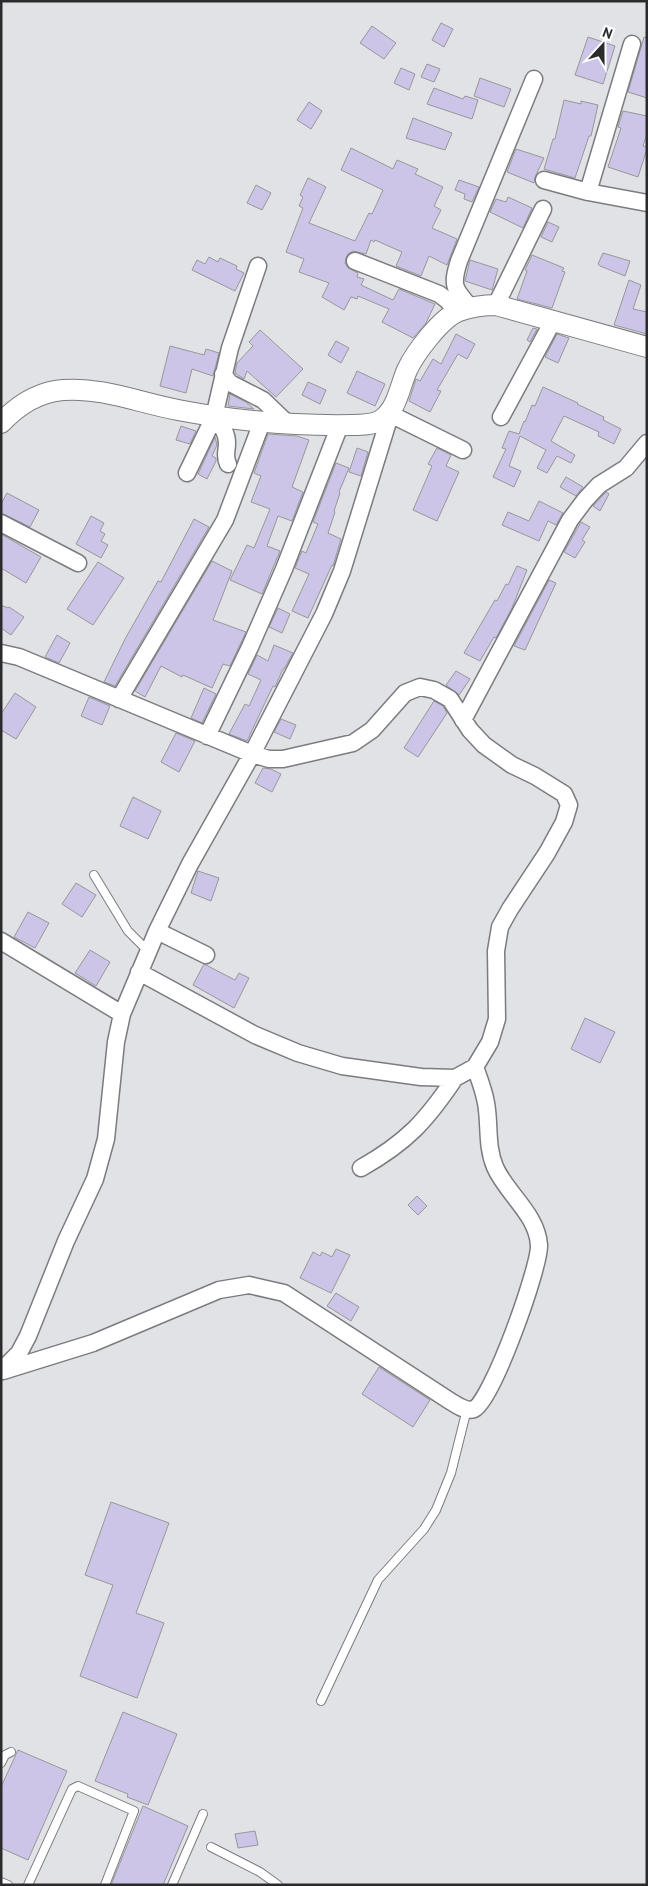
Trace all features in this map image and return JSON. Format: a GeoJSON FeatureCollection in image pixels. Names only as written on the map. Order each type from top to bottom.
{"type":"FeatureCollection","features":[{"type":"Feature","properties":{"kind":"street"},"geometry":{"type":"LineString","coordinates":[[588,192],[632,44]]}},
{"type":"Feature","properties":{"kind":"street"},"geometry":{"type":"LineString","coordinates":[[464,310],[454,277],[534,78]]}},
{"type":"Feature","properties":{"kind":"street"},"geometry":{"type":"LineString","coordinates":[[544,180],[588,192],[647,203]]}},
{"type":"Feature","properties":{"kind":"street"},"geometry":{"type":"LineString","coordinates":[[496,305],[543,209]]}},
{"type":"Feature","properties":{"kind":"street"},"geometry":{"type":"LineString","coordinates":[[355,261],[439,294],[464,310]]}},
{"type":"Feature","properties":{"kind":"street"},"geometry":{"type":"LineString","coordinates":[[187,473],[214,417],[230,348],[258,266]]}},
{"type":"Feature","properties":{"kind":"street"},"geometry":{"type":"LineString","coordinates":[[1,1371],[19,1353],[28,1336],[66,1241],[95,1180],[106,1140],[116,1042],[122,1014],[139,972],[190,864],[298,667],[342,572],[391,412],[407,369],[417,352],[444,322],[464,310],[483,305],[496,305],[647,347]]}},
{"type":"Feature","properties":{"kind":"street"},"geometry":{"type":"LineString","coordinates":[[501,417],[553,321]]}},
{"type":"Feature","properties":{"kind":"street"},"geometry":{"type":"LineString","coordinates":[[224,374],[230,383],[263,400],[287,423]]}},
{"type":"Feature","properties":{"kind":"street"},"geometry":{"type":"LineString","coordinates":[[1,423],[22,404],[38,395],[62,390],[90,390],[176,410],[214,417],[262,422],[340,425],[368,424],[381,420],[391,412]]}},
{"type":"Feature","properties":{"kind":"street"},"geometry":{"type":"LineString","coordinates":[[391,412],[463,450]]}},
{"type":"Feature","properties":{"kind":"street"},"geometry":{"type":"LineString","coordinates":[[214,417],[222,425],[225,434],[227,441],[224,457],[228,464]]}},
{"type":"Feature","properties":{"kind":"street"},"geometry":{"type":"LineString","coordinates":[[119,699],[224,520],[262,422]]}},
{"type":"Feature","properties":{"kind":"street"},"geometry":{"type":"LineString","coordinates":[[207,736],[250,647],[284,569],[340,425]]}},
{"type":"Feature","properties":{"kind":"street"},"geometry":{"type":"LineString","coordinates":[[463,720],[570,520],[599,485],[626,468],[647,443]]}},
{"type":"Feature","properties":{"kind":"street"},"geometry":{"type":"LineString","coordinates":[[1,522],[78,563]]}},
{"type":"Feature","properties":{"kind":"street"},"geometry":{"type":"LineString","coordinates":[[1,653],[19,657],[207,736],[269,759],[283,759],[353,743],[372,730],[405,693],[420,687],[434,690],[450,699],[470,730],[484,745],[512,765],[555,787],[564,794],[569,805],[564,822],[547,854],[510,909],[500,928],[496,951],[497,1019],[490,1042],[475,1067],[455,1078],[426,1118],[410,1135],[386,1154],[361,1168]]}},
{"type":"Feature","properties":{"kind":"street"},"geometry":{"type":"LineString","coordinates":[[157,931],[206,955]]}},
{"type":"Feature","properties":{"kind":"street"},"geometry":{"type":"LineString","coordinates":[[1,941],[122,1014]]}},
{"type":"Feature","properties":{"kind":"street"},"geometry":{"type":"LineString","coordinates":[[139,972],[255,1035],[298,1053],[342,1066],[421,1077],[455,1078]]}},
{"type":"Feature","properties":{"kind":"street"},"geometry":{"type":"LineString","coordinates":[[1,1371],[93,1343],[219,1290],[249,1285],[284,1292],[450,1401],[467,1409],[472,1410],[478,1407],[484,1399],[506,1353],[533,1276],[539,1245],[529,1219],[495,1168],[491,1154],[486,1103],[475,1067]]}},
{"type":"Feature","properties":{"kind":"lane"},"geometry":{"type":"LineString","coordinates":[[94,875],[128,931],[148,952]]}},
{"type":"Feature","properties":{"kind":"lane"},"geometry":{"type":"LineString","coordinates":[[321,1701],[378,1580],[424,1529],[436,1510],[451,1473],[467,1409]]}},
{"type":"Feature","properties":{"kind":"lane"},"geometry":{"type":"LineString","coordinates":[[1,1763],[5,1755],[11,1752]]}},
{"type":"Feature","properties":{"kind":"lane"},"geometry":{"type":"LineString","coordinates":[[28,1885],[72,1789],[78,1786],[134,1811],[105,1885]]}},
{"type":"Feature","properties":{"kind":"lane"},"geometry":{"type":"LineString","coordinates":[[172,1885],[203,1814]]}},
{"type":"Feature","properties":{"kind":"lane"},"geometry":{"type":"LineString","coordinates":[[211,1847],[260,1872],[278,1885]]}},
{"type":"Feature","properties":{"kind":"lane"},"geometry":{"type":"LineString","coordinates":[[1,1882],[8,1885]]}},
{"type":"Feature","properties":{"kind":"building"},"geometry":{"type":"Polygon","coordinates":[[[441,23],[453,29],[444,47],[432,40],[441,23]]]}},
{"type":"Feature","properties":{"kind":"building"},"geometry":{"type":"Polygon","coordinates":[[[372,26],[396,43],[384,59],[360,43],[372,26]]]}},
{"type":"Feature","properties":{"kind":"building"},"geometry":{"type":"Polygon","coordinates":[[[588,37],[615,46],[603,84],[575,75],[588,37]]]}},
{"type":"Feature","properties":{"kind":"building"},"geometry":{"type":"Polygon","coordinates":[[[644,37],[647,38],[647,98],[628,92],[644,37]]]}},
{"type":"Feature","properties":{"kind":"building"},"geometry":{"type":"Polygon","coordinates":[[[427,64],[440,69],[434,82],[421,77],[427,64]]]}},
{"type":"Feature","properties":{"kind":"building"},"geometry":{"type":"Polygon","coordinates":[[[401,68],[415,74],[409,90],[394,83],[401,68]]]}},
{"type":"Feature","properties":{"kind":"building"},"geometry":{"type":"Polygon","coordinates":[[[480,78],[511,89],[504,107],[474,96],[480,78]]]}},
{"type":"Feature","properties":{"kind":"building"},"geometry":{"type":"Polygon","coordinates":[[[434,88],[463,99],[465,96],[478,100],[472,119],[427,104],[434,88]]]}},
{"type":"Feature","properties":{"kind":"building"},"geometry":{"type":"Polygon","coordinates":[[[564,100],[598,105],[591,136],[589,136],[575,178],[544,169],[553,139],[555,139],[564,100]]]}},
{"type":"Feature","properties":{"kind":"building"},"geometry":{"type":"Polygon","coordinates":[[[309,102],[322,111],[311,129],[297,120],[309,102]]]}},
{"type":"Feature","properties":{"kind":"building"},"geometry":{"type":"Polygon","coordinates":[[[623,111],[647,116],[647,134],[643,146],[647,147],[647,149],[638,177],[608,167],[621,128],[618,127],[623,111]]]}},
{"type":"Feature","properties":{"kind":"building"},"geometry":{"type":"Polygon","coordinates":[[[413,118],[452,133],[445,150],[406,138],[413,118]]]}},
{"type":"Feature","properties":{"kind":"building"},"geometry":{"type":"Polygon","coordinates":[[[351,148],[393,169],[397,160],[418,169],[415,174],[443,187],[434,206],[441,210],[432,228],[457,239],[447,265],[429,256],[421,276],[396,266],[402,252],[375,240],[374,242],[371,240],[366,254],[353,251],[348,254],[345,263],[348,268],[358,273],[357,277],[364,279],[361,285],[393,300],[399,289],[435,304],[426,323],[413,338],[382,322],[389,309],[358,296],[357,299],[351,297],[344,310],[322,297],[329,283],[299,272],[304,259],[286,252],[303,208],[299,206],[303,197],[300,195],[308,178],[326,187],[309,223],[355,241],[369,213],[372,214],[383,190],[341,170],[351,148]]]}},
{"type":"Feature","properties":{"kind":"building"},"geometry":{"type":"Polygon","coordinates":[[[516,149],[544,158],[534,183],[507,172],[516,149]]]}},
{"type":"Feature","properties":{"kind":"building"},"geometry":{"type":"Polygon","coordinates":[[[459,180],[479,187],[472,202],[464,199],[465,194],[455,190],[459,180]]]}},
{"type":"Feature","properties":{"kind":"building"},"geometry":{"type":"Polygon","coordinates":[[[256,185],[271,193],[262,210],[247,203],[256,185]]]}},
{"type":"Feature","properties":{"kind":"building"},"geometry":{"type":"Polygon","coordinates":[[[508,197],[532,208],[523,228],[490,212],[496,199],[506,202],[508,197]]]}},
{"type":"Feature","properties":{"kind":"building"},"geometry":{"type":"Polygon","coordinates":[[[548,222],[559,227],[552,242],[541,237],[548,222]]]}},
{"type":"Feature","properties":{"kind":"building"},"geometry":{"type":"Polygon","coordinates":[[[603,253],[630,261],[625,276],[598,264],[603,253]]]}},
{"type":"Feature","properties":{"kind":"building"},"geometry":{"type":"Polygon","coordinates":[[[532,255],[564,268],[562,271],[565,272],[552,308],[517,299],[527,271],[525,270],[532,255]]]}},
{"type":"Feature","properties":{"kind":"building"},"geometry":{"type":"Polygon","coordinates":[[[209,257],[218,262],[220,258],[237,266],[236,269],[244,273],[235,291],[192,270],[197,260],[205,264],[209,257]]]}},
{"type":"Feature","properties":{"kind":"building"},"geometry":{"type":"Polygon","coordinates":[[[470,260],[498,269],[492,290],[465,281],[470,260]]]}},
{"type":"Feature","properties":{"kind":"building"},"geometry":{"type":"Polygon","coordinates":[[[629,280],[641,285],[633,309],[647,312],[647,334],[614,325],[629,280]]]}},
{"type":"Feature","properties":{"kind":"building"},"geometry":{"type":"Polygon","coordinates":[[[533,328],[537,329],[530,342],[527,340],[533,328]]]}},
{"type":"Feature","properties":{"kind":"building"},"geometry":{"type":"Polygon","coordinates":[[[260,330],[303,369],[276,397],[247,371],[244,379],[235,373],[237,363],[253,346],[249,342],[260,330]]]}},
{"type":"Feature","properties":{"kind":"building"},"geometry":{"type":"Polygon","coordinates":[[[456,334],[475,344],[467,359],[458,354],[437,390],[441,391],[430,412],[409,401],[416,379],[420,381],[433,359],[441,364],[456,334]]]}},
{"type":"Feature","properties":{"kind":"building"},"geometry":{"type":"Polygon","coordinates":[[[557,334],[569,338],[558,363],[545,357],[557,334]]]}},
{"type":"Feature","properties":{"kind":"building"},"geometry":{"type":"Polygon","coordinates":[[[336,341],[349,348],[341,363],[328,355],[336,341]]]}},
{"type":"Feature","properties":{"kind":"building"},"geometry":{"type":"Polygon","coordinates":[[[170,346],[204,355],[206,349],[219,353],[213,376],[192,369],[186,393],[160,386],[170,346]]]}},
{"type":"Feature","properties":{"kind":"building"},"geometry":{"type":"Polygon","coordinates":[[[357,371],[385,384],[375,406],[347,393],[357,371]]]}},
{"type":"Feature","properties":{"kind":"building"},"geometry":{"type":"Polygon","coordinates":[[[308,382],[326,390],[320,404],[302,395],[308,382]]]}},
{"type":"Feature","properties":{"kind":"building"},"geometry":{"type":"Polygon","coordinates":[[[543,387],[604,417],[603,420],[621,429],[614,444],[598,436],[599,432],[564,416],[551,441],[575,455],[571,463],[557,456],[547,473],[537,468],[546,450],[520,436],[509,466],[521,471],[514,487],[493,477],[506,449],[502,448],[509,431],[519,434],[532,405],[535,406],[543,387]]]}},
{"type":"Feature","properties":{"kind":"building"},"geometry":{"type":"Polygon","coordinates":[[[230,394],[246,402],[254,409],[228,406],[230,394]]]}},
{"type":"Feature","properties":{"kind":"building"},"geometry":{"type":"Polygon","coordinates":[[[181,426],[196,431],[190,444],[176,440],[181,426]]]}},
{"type":"Feature","properties":{"kind":"building"},"geometry":{"type":"Polygon","coordinates":[[[268,434],[297,436],[309,440],[292,487],[303,492],[292,521],[278,516],[267,546],[280,551],[262,594],[230,580],[247,545],[254,548],[270,509],[251,502],[261,476],[254,473],[268,434]]]}},
{"type":"Feature","properties":{"kind":"building"},"geometry":{"type":"Polygon","coordinates":[[[215,437],[217,445],[212,456],[216,458],[216,461],[207,479],[198,474],[215,437]]]}},
{"type":"Feature","properties":{"kind":"building"},"geometry":{"type":"Polygon","coordinates":[[[357,448],[368,452],[361,476],[349,472],[357,448]]]}},
{"type":"Feature","properties":{"kind":"building"},"geometry":{"type":"Polygon","coordinates":[[[437,448],[451,455],[446,466],[459,472],[437,521],[413,510],[432,466],[428,464],[437,448]]]}},
{"type":"Feature","properties":{"kind":"building"},"geometry":{"type":"Polygon","coordinates":[[[336,463],[349,468],[339,492],[328,533],[341,539],[333,566],[308,618],[292,611],[309,574],[295,568],[302,551],[306,553],[318,524],[313,522],[336,463]]]}},
{"type":"Feature","properties":{"kind":"building"},"geometry":{"type":"Polygon","coordinates":[[[566,477],[583,487],[576,496],[560,487],[566,477]]]}},
{"type":"Feature","properties":{"kind":"building"},"geometry":{"type":"Polygon","coordinates":[[[606,492],[609,494],[600,511],[593,506],[606,492]]]}},
{"type":"Feature","properties":{"kind":"building"},"geometry":{"type":"Polygon","coordinates":[[[7,493],[39,510],[30,527],[1,513],[1,504],[7,493]]]}},
{"type":"Feature","properties":{"kind":"building"},"geometry":{"type":"Polygon","coordinates":[[[539,501],[563,513],[556,525],[548,521],[539,541],[502,525],[508,512],[529,521],[539,501]]]}},
{"type":"Feature","properties":{"kind":"building"},"geometry":{"type":"Polygon","coordinates":[[[91,516],[104,523],[100,531],[105,534],[101,541],[108,545],[101,558],[76,544],[91,516]]]}},
{"type":"Feature","properties":{"kind":"building"},"geometry":{"type":"Polygon","coordinates":[[[194,519],[209,527],[115,686],[104,682],[125,639],[158,581],[161,582],[194,519]]]}},
{"type":"Feature","properties":{"kind":"building"},"geometry":{"type":"Polygon","coordinates":[[[581,522],[590,527],[582,540],[585,542],[575,558],[564,552],[581,522]]]}},
{"type":"Feature","properties":{"kind":"building"},"geometry":{"type":"Polygon","coordinates":[[[1,534],[41,557],[26,583],[1,568],[1,534]]]}},
{"type":"Feature","properties":{"kind":"building"},"geometry":{"type":"Polygon","coordinates":[[[212,561],[232,571],[213,620],[246,632],[230,666],[223,664],[212,688],[183,675],[182,677],[161,666],[145,697],[135,691],[212,561]]]}},
{"type":"Feature","properties":{"kind":"building"},"geometry":{"type":"Polygon","coordinates":[[[98,562],[124,578],[93,625],[67,609],[98,562]]]}},
{"type":"Feature","properties":{"kind":"building"},"geometry":{"type":"Polygon","coordinates":[[[517,566],[527,570],[512,608],[496,638],[494,637],[480,661],[464,653],[495,600],[497,601],[506,584],[508,585],[517,566]]]}},
{"type":"Feature","properties":{"kind":"building"},"geometry":{"type":"Polygon","coordinates":[[[549,580],[556,583],[525,650],[514,646],[549,580]]]}},
{"type":"Feature","properties":{"kind":"building"},"geometry":{"type":"Polygon","coordinates":[[[1,605],[9,607],[24,617],[11,635],[1,628],[1,605]]]}},
{"type":"Feature","properties":{"kind":"building"},"geometry":{"type":"Polygon","coordinates":[[[278,608],[290,614],[282,633],[269,627],[278,608]]]}},
{"type":"Feature","properties":{"kind":"building"},"geometry":{"type":"Polygon","coordinates":[[[57,635],[70,643],[59,663],[45,657],[57,635]]]}},
{"type":"Feature","properties":{"kind":"building"},"geometry":{"type":"Polygon","coordinates":[[[274,645],[293,653],[275,687],[273,686],[247,741],[229,734],[245,704],[249,706],[261,680],[248,674],[257,655],[268,661],[274,645]]]}},
{"type":"Feature","properties":{"kind":"building"},"geometry":{"type":"Polygon","coordinates":[[[456,671],[470,679],[459,695],[446,685],[456,671]]]}},
{"type":"Feature","properties":{"kind":"building"},"geometry":{"type":"Polygon","coordinates":[[[204,688],[216,694],[202,723],[191,718],[204,688]]]}},
{"type":"Feature","properties":{"kind":"building"},"geometry":{"type":"Polygon","coordinates":[[[15,693],[36,707],[16,739],[1,730],[1,714],[15,693]]]}},
{"type":"Feature","properties":{"kind":"building"},"geometry":{"type":"Polygon","coordinates":[[[89,697],[110,706],[102,725],[81,716],[89,697]]]}},
{"type":"Feature","properties":{"kind":"building"},"geometry":{"type":"Polygon","coordinates":[[[434,701],[443,706],[447,713],[418,757],[404,748],[434,701]]]}},
{"type":"Feature","properties":{"kind":"building"},"geometry":{"type":"Polygon","coordinates":[[[281,719],[296,725],[290,739],[274,732],[281,719]]]}},
{"type":"Feature","properties":{"kind":"building"},"geometry":{"type":"Polygon","coordinates":[[[176,733],[195,741],[179,772],[161,762],[176,733]]]}},
{"type":"Feature","properties":{"kind":"building"},"geometry":{"type":"Polygon","coordinates":[[[263,768],[271,769],[281,774],[272,792],[255,783],[263,768]]]}},
{"type":"Feature","properties":{"kind":"building"},"geometry":{"type":"Polygon","coordinates":[[[133,797],[161,811],[148,839],[120,826],[133,797]]]}},
{"type":"Feature","properties":{"kind":"building"},"geometry":{"type":"Polygon","coordinates":[[[198,871],[219,878],[211,901],[191,893],[198,871]]]}},
{"type":"Feature","properties":{"kind":"building"},"geometry":{"type":"Polygon","coordinates":[[[76,883],[96,895],[82,917],[62,904],[76,883]]]}},
{"type":"Feature","properties":{"kind":"building"},"geometry":{"type":"Polygon","coordinates":[[[28,912],[49,923],[35,948],[14,937],[28,912]]]}},
{"type":"Feature","properties":{"kind":"building"},"geometry":{"type":"Polygon","coordinates":[[[90,950],[110,962],[96,986],[75,973],[90,950]]]}},
{"type":"Feature","properties":{"kind":"building"},"geometry":{"type":"Polygon","coordinates":[[[204,964],[235,980],[239,973],[249,978],[234,1008],[193,985],[204,964]]]}},
{"type":"Feature","properties":{"kind":"building"},"geometry":{"type":"Polygon","coordinates":[[[585,1018],[615,1032],[600,1063],[571,1049],[585,1018]]]}},
{"type":"Feature","properties":{"kind":"building"},"geometry":{"type":"Polygon","coordinates":[[[417,1196],[427,1206],[418,1215],[408,1205],[417,1196]]]}},
{"type":"Feature","properties":{"kind":"building"},"geometry":{"type":"Polygon","coordinates":[[[336,1249],[350,1255],[331,1293],[300,1278],[313,1252],[320,1256],[322,1252],[332,1257],[336,1249]]]}},
{"type":"Feature","properties":{"kind":"building"},"geometry":{"type":"Polygon","coordinates":[[[336,1293],[359,1307],[351,1321],[327,1306],[336,1293]]]}},
{"type":"Feature","properties":{"kind":"building"},"geometry":{"type":"Polygon","coordinates":[[[379,1367],[430,1400],[413,1427],[362,1394],[379,1367]]]}},
{"type":"Feature","properties":{"kind":"building"},"geometry":{"type":"Polygon","coordinates":[[[111,1502],[169,1523],[136,1613],[164,1623],[137,1698],[80,1676],[113,1585],[85,1575],[111,1502]]]}},
{"type":"Feature","properties":{"kind":"building"},"geometry":{"type":"Polygon","coordinates":[[[123,1712],[177,1734],[148,1805],[127,1797],[128,1794],[95,1781],[123,1712]]]}},
{"type":"Feature","properties":{"kind":"building"},"geometry":{"type":"Polygon","coordinates":[[[18,1750],[67,1771],[28,1860],[1,1848],[1,1787],[18,1750]]]}},
{"type":"Feature","properties":{"kind":"building"},"geometry":{"type":"Polygon","coordinates":[[[143,1806],[188,1826],[163,1885],[111,1885],[143,1806]]]}},
{"type":"Feature","properties":{"kind":"building"},"geometry":{"type":"Polygon","coordinates":[[[255,1831],[258,1845],[238,1848],[235,1834],[255,1831]]]}}]}
